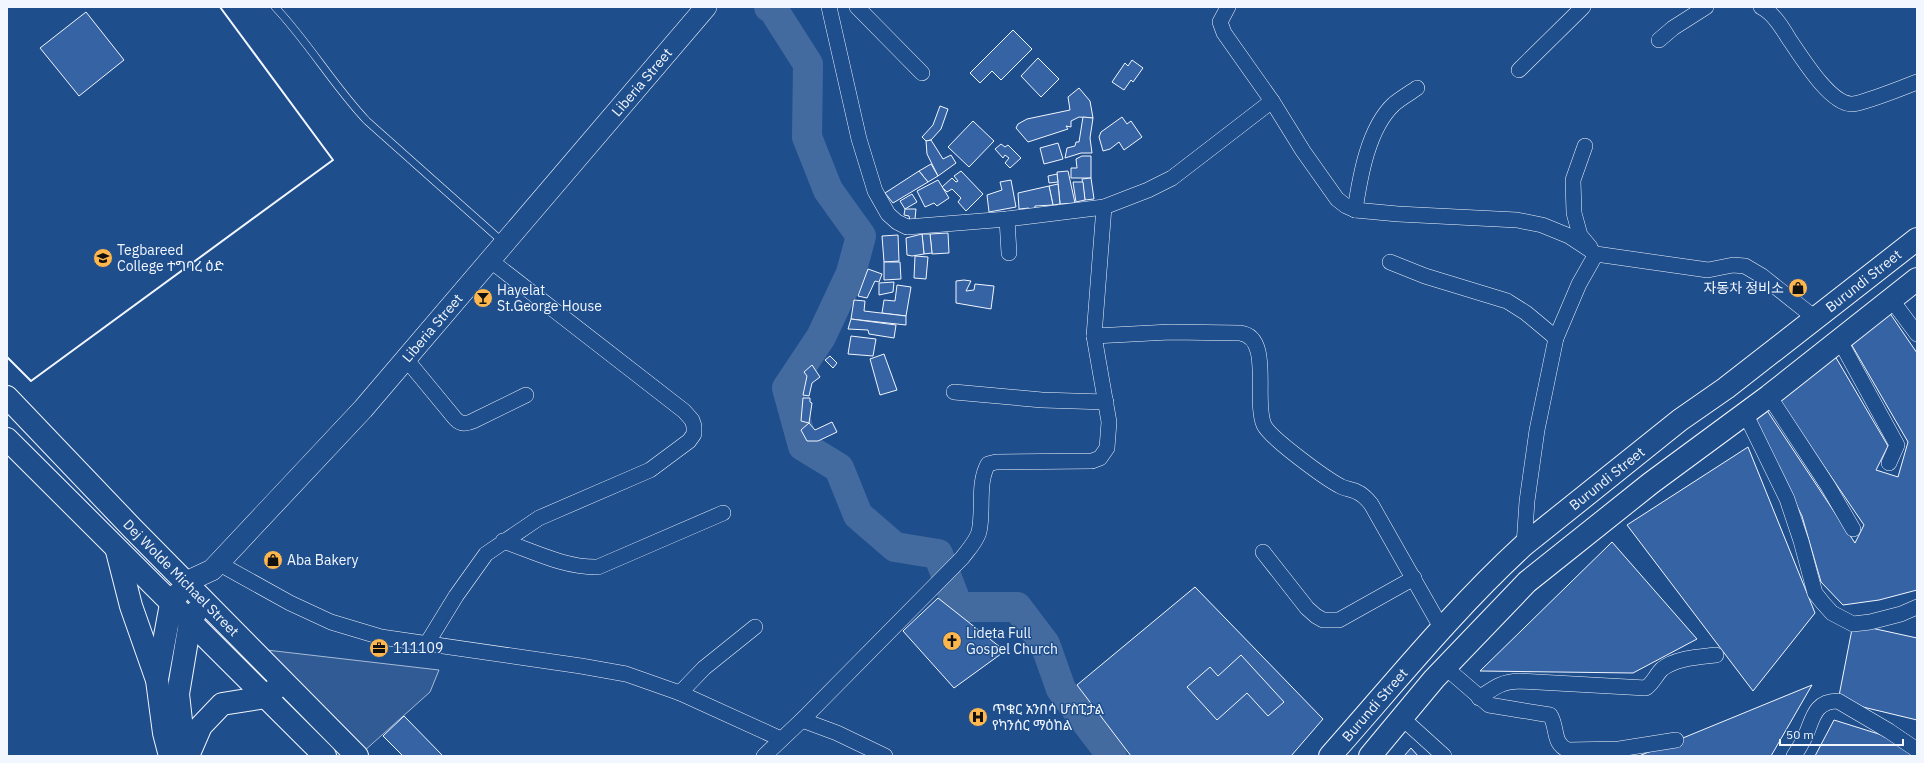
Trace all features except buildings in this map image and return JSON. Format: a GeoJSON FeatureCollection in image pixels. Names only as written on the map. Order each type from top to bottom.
{"type":"FeatureCollection","features":[{"type":"Feature","properties":{"kind":"main road","name":"Burundi Street"},"geometry":{"type":"LineString","coordinates":[[1344,752],[1442,629],[1524,545],[1680,420],[1726,388],[1917,239]]}},
{"type":"Feature","properties":{"kind":"main road","name":"Burundi Street"},"geometry":{"type":"LineString","coordinates":[[1370,756],[1434,679],[1527,582],[1699,446],[1769,396],[1917,279]]}},
{"type":"Feature","properties":{"kind":"main road","name":"Dej Wolde Michael Street"},"geometry":{"type":"LineString","coordinates":[[7,397],[203,600],[357,756]]}},
{"type":"Feature","properties":{"kind":"main road"},"geometry":{"type":"LineString","coordinates":[[1680,420],[1699,446]]}},
{"type":"Feature","properties":{"kind":"main road","name":"Dej Wolde Michael Street"},"geometry":{"type":"LineString","coordinates":[[7,439],[325,756]]}},
{"type":"Feature","properties":{"kind":"main road"},"geometry":{"type":"LineString","coordinates":[[116,549],[132,606],[157,680],[164,733],[170,756]]}},
{"type":"Feature","properties":{"kind":"main road"},"geometry":{"type":"LineString","coordinates":[[1507,561],[1527,582]]}},
{"type":"Feature","properties":{"kind":"main road"},"geometry":{"type":"LineString","coordinates":[[157,680],[171,604],[186,582]]}},
{"type":"Feature","properties":{"kind":"main road"},"geometry":{"type":"LineString","coordinates":[[187,756],[178,694],[190,622],[203,600]]}},
{"type":"Feature","properties":{"kind":"main road"},"geometry":{"type":"LineString","coordinates":[[187,756],[201,726],[222,704],[266,697],[283,681]]}},
{"type":"Feature","properties":{"kind":"street","name":"Liberia Street"},"geometry":{"type":"LineString","coordinates":[[186,582],[215,566],[363,409],[491,261],[706,7]]}},
{"type":"Feature","properties":{"kind":"street"},"geometry":{"type":"LineString","coordinates":[[829,7],[859,139],[875,191],[888,214],[897,222],[907,227],[1007,219],[1104,207],[1148,190],[1172,178],[1272,101]]}},
{"type":"Feature","properties":{"kind":"street"},"geometry":{"type":"LineString","coordinates":[[858,7],[922,72]]}},
{"type":"Feature","properties":{"kind":"street"},"geometry":{"type":"LineString","coordinates":[[1228,7],[1220,22],[1224,33],[1272,101],[1303,151],[1337,198],[1346,206],[1355,210],[1517,220],[1542,225],[1569,236],[1596,254],[1708,270],[1733,265],[1745,266],[1762,276],[1815,318]]}},
{"type":"Feature","properties":{"kind":"street"},"geometry":{"type":"LineString","coordinates":[[1519,70],[1583,7]]}},
{"type":"Feature","properties":{"kind":"street"},"geometry":{"type":"LineString","coordinates":[[1658,40],[1679,24],[1706,7]]}},
{"type":"Feature","properties":{"kind":"street"},"geometry":{"type":"LineString","coordinates":[[1761,7],[1783,28],[1814,74],[1839,101],[1852,105],[1905,88],[1917,82]]}},
{"type":"Feature","properties":{"kind":"street"},"geometry":{"type":"LineString","coordinates":[[1355,210],[1360,175],[1379,125],[1394,104],[1417,88]]}},
{"type":"Feature","properties":{"kind":"street"},"geometry":{"type":"LineString","coordinates":[[1585,146],[1573,180],[1574,213],[1580,235],[1596,254]]}},
{"type":"Feature","properties":{"kind":"street"},"geometry":{"type":"LineString","coordinates":[[764,756],[802,720],[962,558],[978,533],[984,470],[988,464],[996,462],[1092,461],[1100,458],[1107,448],[1109,422],[1094,336],[1104,207]]}},
{"type":"Feature","properties":{"kind":"street"},"geometry":{"type":"LineString","coordinates":[[1007,219],[1009,253]]}},
{"type":"Feature","properties":{"kind":"street"},"geometry":{"type":"LineString","coordinates":[[1524,545],[1527,501],[1536,437],[1556,338],[1579,284],[1596,254]]}},
{"type":"Feature","properties":{"kind":"street"},"geometry":{"type":"LineString","coordinates":[[426,645],[474,569],[486,554],[503,541],[539,518],[650,470],[689,441],[694,434],[692,420],[684,411],[491,261]]}},
{"type":"Feature","properties":{"kind":"street"},"geometry":{"type":"LineString","coordinates":[[1390,262],[1425,276],[1507,301],[1526,313],[1556,338]]}},
{"type":"Feature","properties":{"kind":"street"},"geometry":{"type":"LineString","coordinates":[[1891,300],[1917,334]]}},
{"type":"Feature","properties":{"kind":"street"},"geometry":{"type":"LineString","coordinates":[[1094,336],[1170,332],[1247,334],[1254,340],[1259,349],[1260,405],[1264,425],[1280,442],[1325,476],[1339,486],[1357,491],[1371,504],[1442,629]]}},
{"type":"Feature","properties":{"kind":"street"},"geometry":{"type":"LineString","coordinates":[[1840,341],[1898,445],[1889,464]]}},
{"type":"Feature","properties":{"kind":"street"},"geometry":{"type":"LineString","coordinates":[[406,359],[453,416],[461,423],[466,424],[473,421],[526,395]]}},
{"type":"Feature","properties":{"kind":"street"},"geometry":{"type":"LineString","coordinates":[[954,392],[1042,400],[1106,402]]}},
{"type":"Feature","properties":{"kind":"street"},"geometry":{"type":"LineString","coordinates":[[1769,396],[1828,486],[1853,529]]}},
{"type":"Feature","properties":{"kind":"street"},"geometry":{"type":"LineString","coordinates":[[1745,414],[1787,499],[1816,593],[1823,603],[1832,613],[1853,624],[1870,622],[1901,614],[1917,607]]}},
{"type":"Feature","properties":{"kind":"street"},"geometry":{"type":"LineString","coordinates":[[503,541],[571,565],[583,567],[598,566],[724,513]]}},
{"type":"Feature","properties":{"kind":"street"},"geometry":{"type":"LineString","coordinates":[[1263,552],[1307,608],[1323,620],[1339,620],[1414,578]]}},
{"type":"Feature","properties":{"kind":"street","name":"Liberia Street"},"geometry":{"type":"LineString","coordinates":[[203,600],[215,566]]}},
{"type":"Feature","properties":{"kind":"street"},"geometry":{"type":"LineString","coordinates":[[215,566],[331,622],[381,637],[426,645],[582,666],[626,674],[680,693],[781,739]]}},
{"type":"Feature","properties":{"kind":"street"},"geometry":{"type":"LineString","coordinates":[[680,693],[704,668],[755,627]]}},
{"type":"Feature","properties":{"kind":"street"},"geometry":{"type":"LineString","coordinates":[[1479,698],[1497,685],[1505,682],[1519,681],[1646,688],[1657,674],[1668,665],[1692,658],[1716,655]]}},
{"type":"Feature","properties":{"kind":"street"},"geometry":{"type":"LineString","coordinates":[[1446,668],[1479,698],[1495,707],[1550,715],[1558,743],[1561,748],[1568,750],[1619,749],[1676,740]]}},
{"type":"Feature","properties":{"kind":"street"},"geometry":{"type":"LineString","coordinates":[[1794,756],[1804,738],[1816,709],[1829,701],[1838,701],[1889,731],[1917,750]]}},
{"type":"Feature","properties":{"kind":"street"},"geometry":{"type":"LineString","coordinates":[[1402,718],[1444,756]]}},
{"type":"Feature","properties":{"kind":"street"},"geometry":{"type":"LineString","coordinates":[[802,720],[837,733],[885,756]]}},
{"type":"Feature","properties":{"kind":"lane"},"geometry":{"type":"LineString","coordinates":[[275,7],[290,23],[351,104],[367,121],[505,243]]}},
{"type":"Feature","properties":{"kind":"shaded area"},"geometry":{"type":"Polygon","coordinates":[[[258,649],[439,670],[430,692],[363,752],[258,649]]]}},
{"type":"Feature","properties":{"kind":"waterway"},"geometry":{"type":"LineString","coordinates":[[769,7],[773,9],[808,64],[807,137],[828,190],[861,236],[851,273],[821,337],[787,388],[803,446],[839,468],[858,515],[895,547],[938,554],[958,607],[1017,607],[1045,644],[1061,689],[1112,756]]}},
{"type":"Feature","properties":{"kind":"wall"},"geometry":{"type":"LineString","coordinates":[[7,357],[31,381],[333,160],[220,7]]}},
{"type":"Feature","properties":{"kind":"place","name":"Tegbareed College ተግባረ ዕድ"},"geometry":{"type":"Point","coordinates":[103,258]}},
{"type":"Feature","properties":{"kind":"place","name":"자동차 정비소"},"geometry":{"type":"Point","coordinates":[1798,288]}},
{"type":"Feature","properties":{"kind":"place","name":"Hayelat St.George House"},"geometry":{"type":"Point","coordinates":[483,298]}},
{"type":"Feature","properties":{"kind":"place","name":"Aba Bakery"},"geometry":{"type":"Point","coordinates":[273,560]}},
{"type":"Feature","properties":{"kind":"place","name":"Lideta Full Gospel Church"},"geometry":{"type":"Point","coordinates":[952,641]}},
{"type":"Feature","properties":{"kind":"place","name":"111109"},"geometry":{"type":"Point","coordinates":[379,648]}},
{"type":"Feature","properties":{"kind":"place","name":"ጥቁር አንበሳ ሆስፒታል የካንሰር ማዕከል"},"geometry":{"type":"Point","coordinates":[978,717]}}]}
